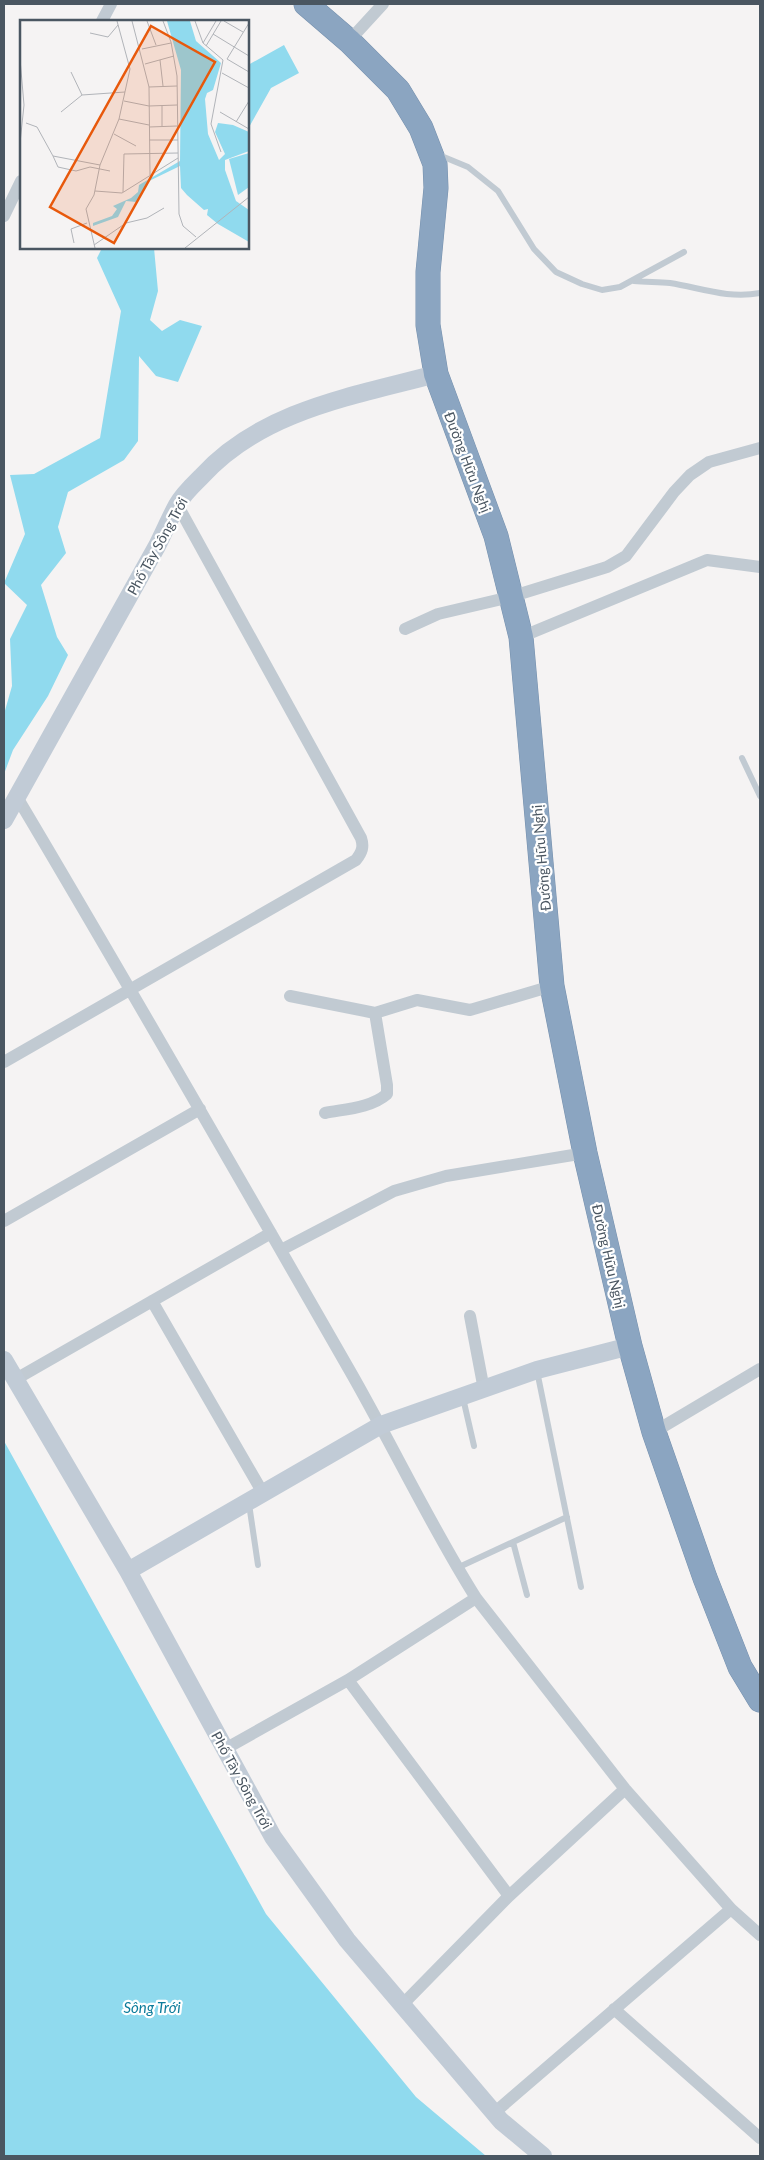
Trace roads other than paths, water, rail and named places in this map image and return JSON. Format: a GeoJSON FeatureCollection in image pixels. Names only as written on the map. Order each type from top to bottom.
{"type":"FeatureCollection","features":[{"type":"Feature","properties":{"kind":"highway","name":"Đường Hữu Nghị"},"geometry":{"type":"LineString","coordinates":[[308,5],[398,90],[422,128],[435,164],[436,188],[428,272],[428,325],[436,374],[496,536],[521,638],[552,986],[585,1153],[630,1346],[654,1432],[705,1578],[740,1667],[760,1700]]}},
{"type":"Feature","properties":{"kind":"street"},"geometry":{"type":"LineString","coordinates":[[103,20],[111,4]]}},
{"type":"Feature","properties":{"kind":"street"},"geometry":{"type":"LineString","coordinates":[[344,37],[383,4]]}},
{"type":"Feature","properties":{"kind":"street"},"geometry":{"type":"LineString","coordinates":[[4,216],[20,183]]}},
{"type":"Feature","properties":{"kind":"street","name":"Phố Tây Sông Trới"},"geometry":{"type":"LineString","coordinates":[[4,820],[157,546],[177,504],[218,458],[242,439],[322,404],[436,374]]}},
{"type":"Feature","properties":{"kind":"street"},"geometry":{"type":"LineString","coordinates":[[405,629],[438,614],[510,597],[607,567],[626,556],[674,492],[690,475],[709,462],[760,448]]}},
{"type":"Feature","properties":{"kind":"street"},"geometry":{"type":"LineString","coordinates":[[4,1062],[356,860],[363,846],[356,829],[177,504]]}},
{"type":"Feature","properties":{"kind":"street"},"geometry":{"type":"LineString","coordinates":[[521,638],[707,560],[760,567]]}},
{"type":"Feature","properties":{"kind":"street"},"geometry":{"type":"LineString","coordinates":[[17,796],[131,989],[281,1250],[381,1425],[457,1568],[476,1598],[625,1789],[731,1909],[760,1935]]}},
{"type":"Feature","properties":{"kind":"street"},"geometry":{"type":"LineString","coordinates":[[290,996],[375,1013],[417,1000],[462,1010],[481,1009],[552,986]]}},
{"type":"Feature","properties":{"kind":"street"},"geometry":{"type":"LineString","coordinates":[[325,1113],[380,1100],[386,1094],[387,1085],[375,1013]]}},
{"type":"Feature","properties":{"kind":"street"},"geometry":{"type":"LineString","coordinates":[[4,1221],[200,1109]]}},
{"type":"Feature","properties":{"kind":"street"},"geometry":{"type":"LineString","coordinates":[[281,1250],[394,1191],[446,1176],[585,1153]]}},
{"type":"Feature","properties":{"kind":"street"},"geometry":{"type":"LineString","coordinates":[[16,1379],[271,1233]]}},
{"type":"Feature","properties":{"kind":"street"},"geometry":{"type":"LineString","coordinates":[[152,1301],[256,1498]]}},
{"type":"Feature","properties":{"kind":"street"},"geometry":{"type":"LineString","coordinates":[[470,1316],[484,1390]]}},
{"type":"Feature","properties":{"kind":"street"},"geometry":{"type":"LineString","coordinates":[[128,1571],[381,1425],[463,1398],[537,1370],[630,1346]]}},
{"type":"Feature","properties":{"kind":"street","name":"Phố Tây Sông Trới"},"geometry":{"type":"LineString","coordinates":[[4,1360],[128,1571],[274,1837],[347,1940],[494,2112],[543,2156]]}},
{"type":"Feature","properties":{"kind":"street"},"geometry":{"type":"LineString","coordinates":[[654,1432],[760,1369]]}},
{"type":"Feature","properties":{"kind":"street"},"geometry":{"type":"LineString","coordinates":[[225,1749],[348,1680],[476,1598]]}},
{"type":"Feature","properties":{"kind":"street"},"geometry":{"type":"LineString","coordinates":[[348,1680],[510,1896]]}},
{"type":"Feature","properties":{"kind":"street"},"geometry":{"type":"LineString","coordinates":[[402,2004],[510,1896],[625,1789]]}},
{"type":"Feature","properties":{"kind":"street"},"geometry":{"type":"LineString","coordinates":[[494,2112],[731,1909]]}},
{"type":"Feature","properties":{"kind":"street"},"geometry":{"type":"LineString","coordinates":[[614,2009],[760,2138]]}},
{"type":"Feature","properties":{"kind":"lane"},"geometry":{"type":"LineString","coordinates":[[430,152],[468,167],[498,191],[534,249],[556,272],[582,284],[602,290],[620,287],[684,252]]}},
{"type":"Feature","properties":{"kind":"lane"},"geometry":{"type":"LineString","coordinates":[[633,280],[671,284],[711,293],[750,295],[760,293]]}},
{"type":"Feature","properties":{"kind":"lane"},"geometry":{"type":"LineString","coordinates":[[742,758],[760,796]]}},
{"type":"Feature","properties":{"kind":"lane"},"geometry":{"type":"LineString","coordinates":[[537,1370],[581,1587]]}},
{"type":"Feature","properties":{"kind":"lane"},"geometry":{"type":"LineString","coordinates":[[463,1398],[474,1446]]}},
{"type":"Feature","properties":{"kind":"lane"},"geometry":{"type":"LineString","coordinates":[[256,1498],[258,1565]]}},
{"type":"Feature","properties":{"kind":"lane"},"geometry":{"type":"LineString","coordinates":[[457,1568],[566,1517]]}},
{"type":"Feature","properties":{"kind":"lane"},"geometry":{"type":"LineString","coordinates":[[513,1542],[527,1594]]}},
{"type":"Feature","properties":{"kind":"water"},"geometry":{"type":"Polygon","coordinates":[[[284,45],[299,73],[271,88],[249,127],[249,64],[284,45]]]}},
{"type":"Feature","properties":{"kind":"water"},"geometry":{"type":"Polygon","coordinates":[[[102,249],[154,249],[158,291],[150,320],[162,331],[180,320],[202,326],[178,382],[156,376],[139,356],[138,441],[124,460],[68,492],[58,527],[66,553],[41,585],[57,637],[68,655],[48,696],[13,750],[4,774],[4,714],[12,686],[10,639],[27,605],[4,583],[25,534],[10,475],[34,474],[100,438],[121,311],[97,258],[102,249]]]}},
{"type":"Feature","properties":{"kind":"water","name":"Sông Trới"},"geometry":{"type":"Polygon","coordinates":[[[4,1441],[266,1914],[416,2097],[486,2156],[4,2156],[4,1441]]]}}]}
